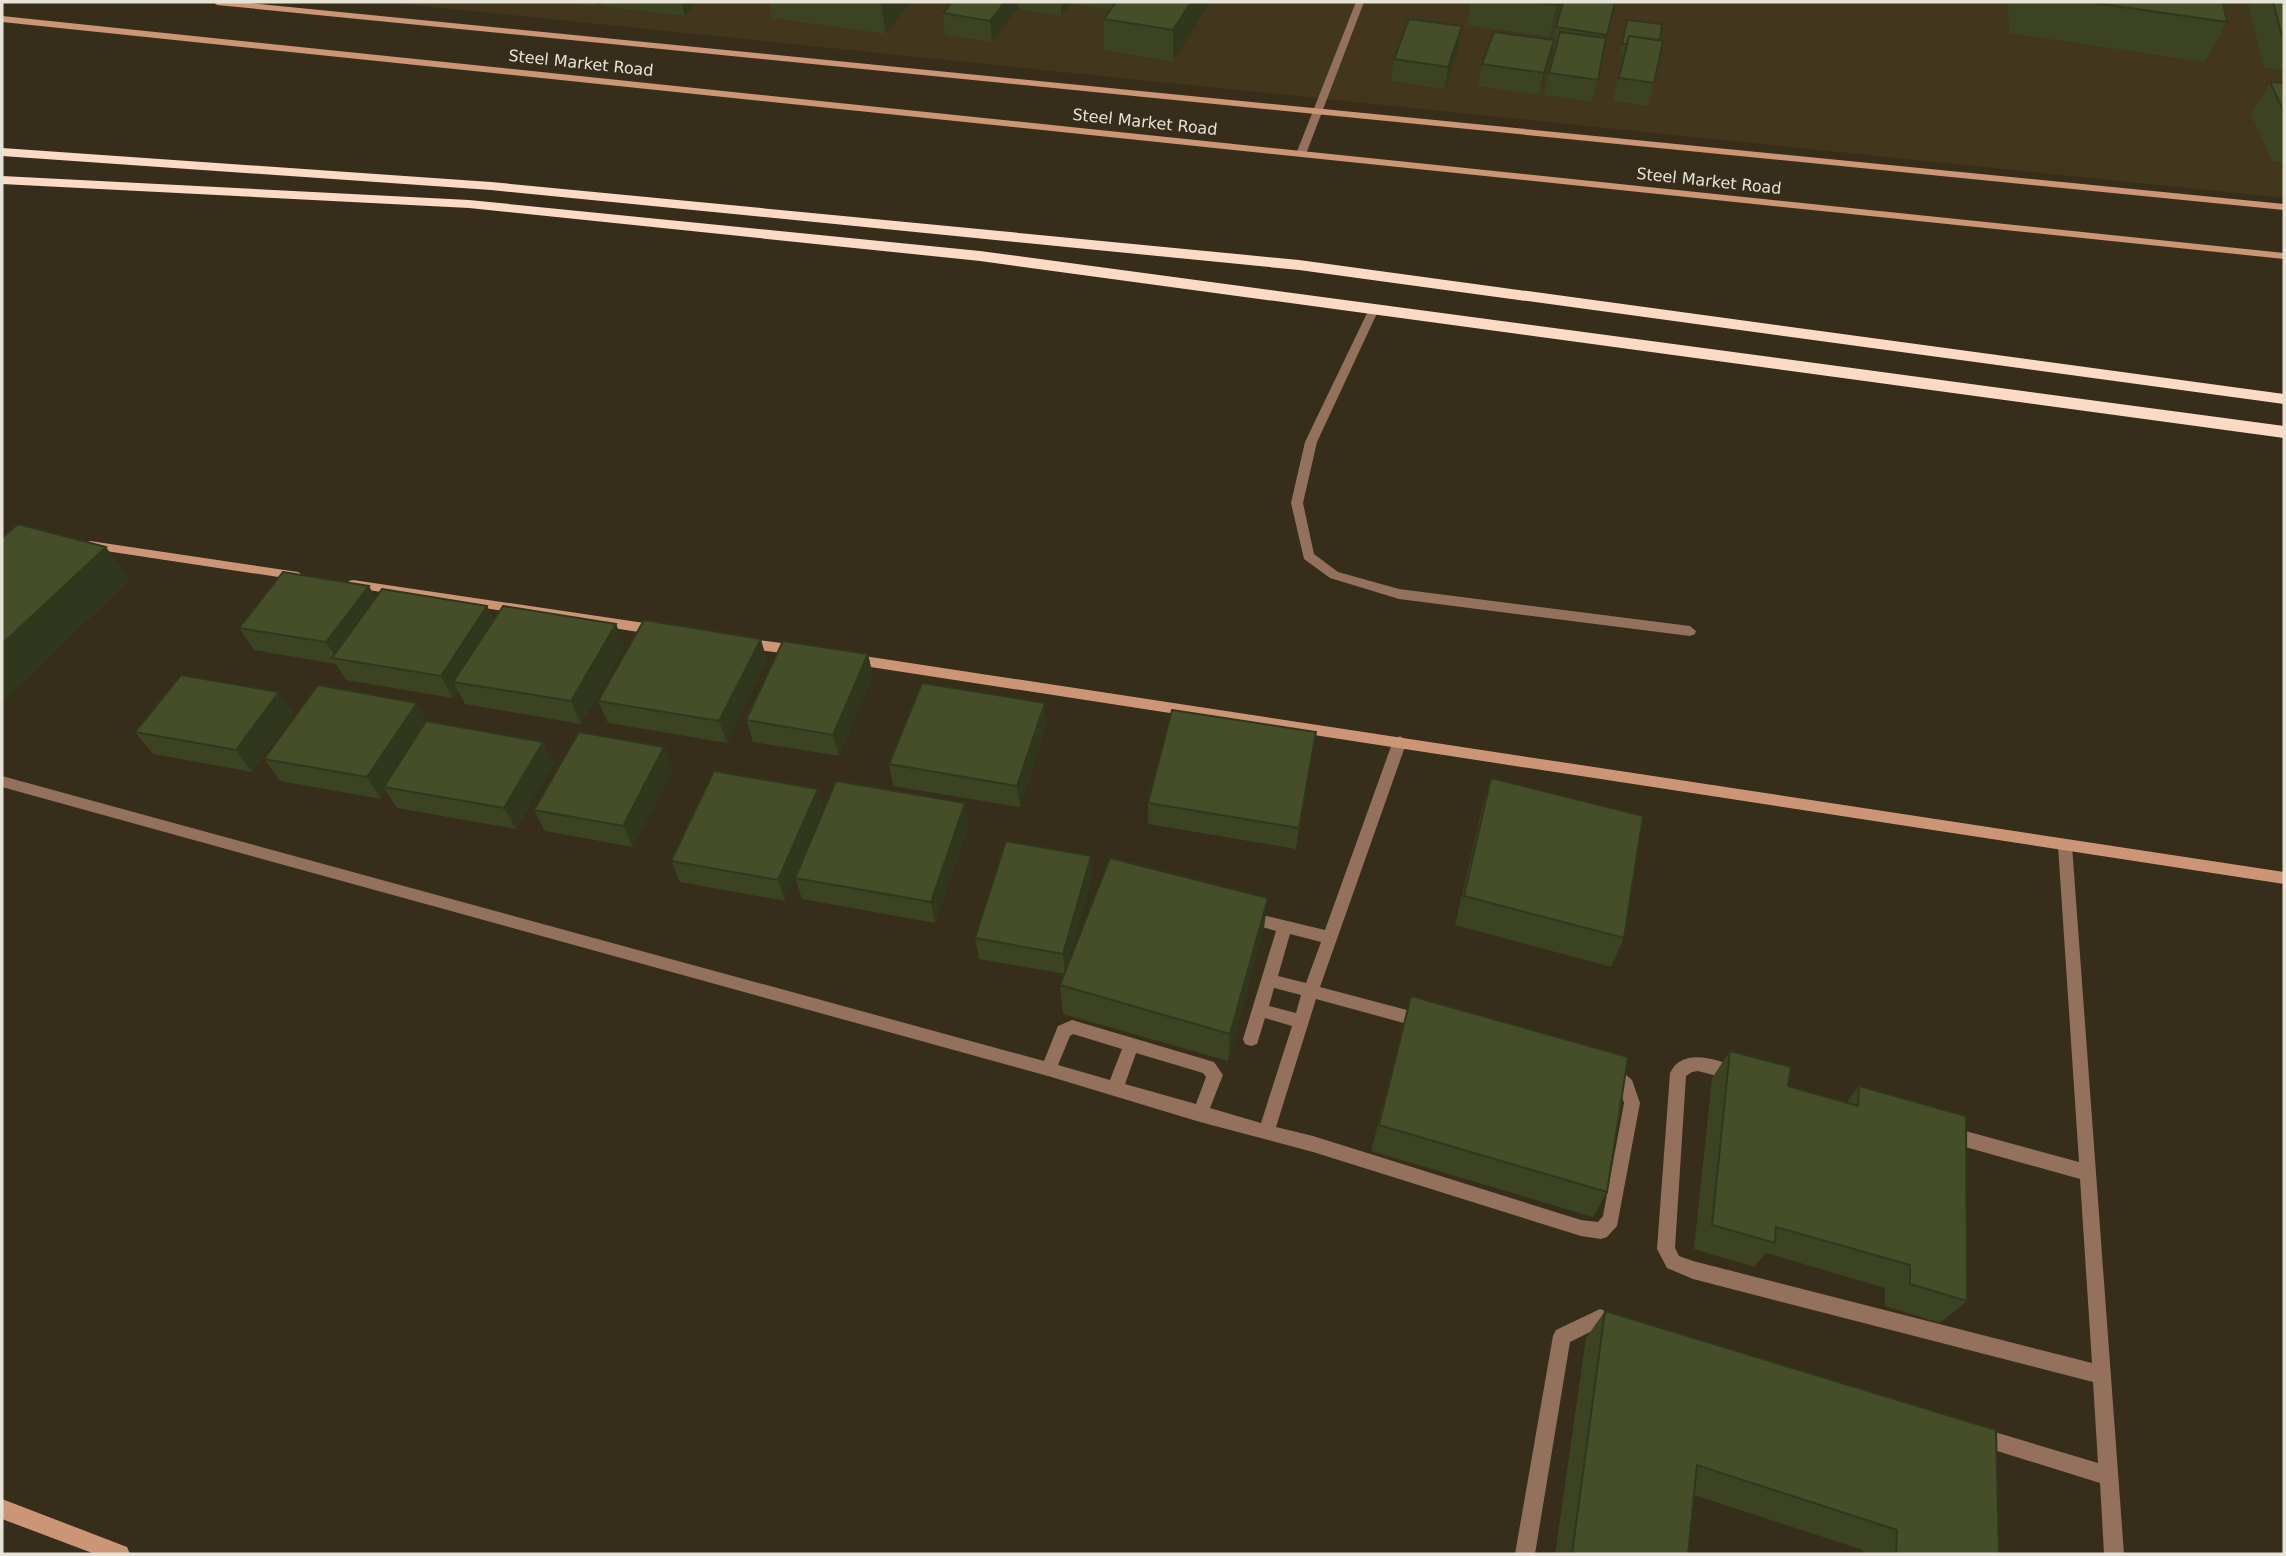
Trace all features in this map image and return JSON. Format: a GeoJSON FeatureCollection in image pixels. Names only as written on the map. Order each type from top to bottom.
{"type":"FeatureCollection","features":[{"type":"Feature","properties":{"kind":"highway"},"geometry":{"type":"LineString","coordinates":[[2,152],[491,187],[1299,265],[2284,398]]}},
{"type":"Feature","properties":{"kind":"highway"},"geometry":{"type":"LineString","coordinates":[[2,180],[469,204],[980,256],[2284,432]]}},
{"type":"Feature","properties":{"kind":"street","name":"Steel Market Road"},"geometry":{"type":"LineString","coordinates":[[217,2],[2284,207]]}},
{"type":"Feature","properties":{"kind":"street"},"geometry":{"type":"LineString","coordinates":[[1301,154],[1360,2]]}},
{"type":"Feature","properties":{"kind":"street","name":"Steel Market Road"},"geometry":{"type":"LineString","coordinates":[[2,19],[2284,256]]}},
{"type":"Feature","properties":{"kind":"street"},"geometry":{"type":"LineString","coordinates":[[1374,309],[1311,442],[1297,503],[1308,556],[1334,575],[1399,594],[1689,631]]}},
{"type":"Feature","properties":{"kind":"street"},"geometry":{"type":"LineString","coordinates":[[71,542],[306,577]]}},
{"type":"Feature","properties":{"kind":"street"},"geometry":{"type":"LineString","coordinates":[[334,581],[666,631]]}},
{"type":"Feature","properties":{"kind":"street"},"geometry":{"type":"LineString","coordinates":[[736,641],[805,652]]}},
{"type":"Feature","properties":{"kind":"street"},"geometry":{"type":"LineString","coordinates":[[832,656],[2284,878]]}},
{"type":"Feature","properties":{"kind":"street"},"geometry":{"type":"LineString","coordinates":[[1266,1132],[1311,990],[1400,741]]}},
{"type":"Feature","properties":{"kind":"street"},"geometry":{"type":"LineString","coordinates":[[2,782],[1048,1069],[1326,1148],[1581,1228],[1601,1231],[1611,1220],[1632,1104],[1630,1089],[1620,1078],[1594,1070]]}},
{"type":"Feature","properties":{"kind":"street"},"geometry":{"type":"LineString","coordinates":[[2065,846],[2114,1554]]}},
{"type":"Feature","properties":{"kind":"street"},"geometry":{"type":"LineString","coordinates":[[1232,913],[1330,938]]}},
{"type":"Feature","properties":{"kind":"street"},"geometry":{"type":"LineString","coordinates":[[1251,1039],[1285,927]]}},
{"type":"Feature","properties":{"kind":"street"},"geometry":{"type":"LineString","coordinates":[[1269,980],[1438,1026]]}},
{"type":"Feature","properties":{"kind":"street"},"geometry":{"type":"LineString","coordinates":[[1260,1010],[1302,1022]]}},
{"type":"Feature","properties":{"kind":"street"},"geometry":{"type":"LineString","coordinates":[[1048,1069],[1064,1031],[1072,1027],[1208,1067],[1215,1075],[1200,1114]]}},
{"type":"Feature","properties":{"kind":"street"},"geometry":{"type":"LineString","coordinates":[[1115,1089],[1131,1045]]}},
{"type":"Feature","properties":{"kind":"street"},"geometry":{"type":"LineString","coordinates":[[1748,1077],[1696,1063],[1685,1065],[1678,1073],[1666,1249],[1673,1262],[1693,1270],[2102,1375]]}},
{"type":"Feature","properties":{"kind":"street"},"geometry":{"type":"LineString","coordinates":[[1940,1132],[2088,1174]]}},
{"type":"Feature","properties":{"kind":"street"},"geometry":{"type":"LineString","coordinates":[[1525,1554],[1562,1336],[1600,1318],[1639,1330]]}},
{"type":"Feature","properties":{"kind":"street"},"geometry":{"type":"LineString","coordinates":[[1965,1432],[2109,1476]]}},
{"type":"Feature","properties":{"kind":"street"},"geometry":{"type":"LineString","coordinates":[[2,1509],[120,1554]]}},
{"type":"Feature","properties":{"kind":"shaded area"},"geometry":{"type":"Polygon","coordinates":[[[385,2],[2284,2],[2284,198],[385,2]]]}},
{"type":"Feature","properties":{"kind":"building"},"geometry":{"type":"Polygon","coordinates":[[[952,2],[1005,2],[990,21],[943,13],[952,2]]]}},
{"type":"Feature","properties":{"kind":"building"},"geometry":{"type":"Polygon","coordinates":[[[1116,2],[1191,2],[1173,30],[1104,19],[1116,2]]]}},
{"type":"Feature","properties":{"kind":"building"},"geometry":{"type":"Polygon","coordinates":[[[1532,2],[1558,2],[1557,5],[1532,2]]]}},
{"type":"Feature","properties":{"kind":"building"},"geometry":{"type":"Polygon","coordinates":[[[1563,2],[1615,2],[1607,35],[1556,27],[1563,2]]]}},
{"type":"Feature","properties":{"kind":"building"},"geometry":{"type":"Polygon","coordinates":[[[2088,2],[2223,2],[2227,22],[2088,2]]]}},
{"type":"Feature","properties":{"kind":"building"},"geometry":{"type":"Polygon","coordinates":[[[2273,2],[2284,2],[2284,36],[2282,36],[2273,2]]]}},
{"type":"Feature","properties":{"kind":"building"},"geometry":{"type":"Polygon","coordinates":[[[1409,19],[1462,26],[1448,67],[1394,59],[1409,19]]]}},
{"type":"Feature","properties":{"kind":"building"},"geometry":{"type":"Polygon","coordinates":[[[1627,20],[1662,24],[1660,40],[1629,36],[1627,44],[1622,44],[1627,20]]]}},
{"type":"Feature","properties":{"kind":"building"},"geometry":{"type":"Polygon","coordinates":[[[1494,32],[1554,40],[1544,73],[1482,64],[1494,32]]]}},
{"type":"Feature","properties":{"kind":"building"},"geometry":{"type":"Polygon","coordinates":[[[1560,32],[1606,38],[1598,80],[1549,73],[1560,32]]]}},
{"type":"Feature","properties":{"kind":"building"},"geometry":{"type":"Polygon","coordinates":[[[1629,36],[1663,41],[1654,83],[1619,78],[1629,36]]]}},
{"type":"Feature","properties":{"kind":"building"},"geometry":{"type":"Polygon","coordinates":[[[2270,82],[2284,83],[2284,112],[2270,82]]]}},
{"type":"Feature","properties":{"kind":"building"},"geometry":{"type":"Polygon","coordinates":[[[18,524],[106,547],[2,644],[2,538],[18,524]]]}},
{"type":"Feature","properties":{"kind":"building"},"geometry":{"type":"Polygon","coordinates":[[[283,572],[369,586],[326,642],[239,628],[283,572]]]}},
{"type":"Feature","properties":{"kind":"building"},"geometry":{"type":"Polygon","coordinates":[[[382,589],[487,606],[441,676],[332,658],[382,589]]]}},
{"type":"Feature","properties":{"kind":"building"},"geometry":{"type":"Polygon","coordinates":[[[503,606],[616,624],[571,701],[453,682],[503,606]]]}},
{"type":"Feature","properties":{"kind":"building"},"geometry":{"type":"Polygon","coordinates":[[[644,620],[761,639],[719,721],[598,701],[644,620]]]}},
{"type":"Feature","properties":{"kind":"building"},"geometry":{"type":"Polygon","coordinates":[[[783,641],[868,654],[833,735],[746,720],[783,641]]]}},
{"type":"Feature","properties":{"kind":"building"},"geometry":{"type":"Polygon","coordinates":[[[181,675],[279,692],[236,750],[135,732],[181,675]]]}},
{"type":"Feature","properties":{"kind":"building"},"geometry":{"type":"Polygon","coordinates":[[[922,683],[1045,703],[1017,786],[889,764],[922,683]]]}},
{"type":"Feature","properties":{"kind":"building"},"geometry":{"type":"Polygon","coordinates":[[[318,685],[417,703],[367,777],[264,759],[318,685]]]}},
{"type":"Feature","properties":{"kind":"building"},"geometry":{"type":"Polygon","coordinates":[[[1172,710],[1316,732],[1299,828],[1148,803],[1172,710]]]}},
{"type":"Feature","properties":{"kind":"building"},"geometry":{"type":"Polygon","coordinates":[[[426,721],[543,742],[504,808],[384,787],[426,721]]]}},
{"type":"Feature","properties":{"kind":"building"},"geometry":{"type":"Polygon","coordinates":[[[579,732],[664,747],[623,826],[534,810],[579,732]]]}},
{"type":"Feature","properties":{"kind":"building"},"geometry":{"type":"Polygon","coordinates":[[[714,771],[818,789],[778,880],[671,861],[714,771]]]}},
{"type":"Feature","properties":{"kind":"building"},"geometry":{"type":"Polygon","coordinates":[[[1491,778],[1643,816],[1624,938],[1464,896],[1491,778]]]}},
{"type":"Feature","properties":{"kind":"building"},"geometry":{"type":"Polygon","coordinates":[[[836,781],[965,803],[931,902],[795,878],[836,781]]]}},
{"type":"Feature","properties":{"kind":"building"},"geometry":{"type":"Polygon","coordinates":[[[1006,841],[1091,856],[1063,954],[975,938],[1006,841]]]}},
{"type":"Feature","properties":{"kind":"building"},"geometry":{"type":"Polygon","coordinates":[[[1110,858],[1268,898],[1230,1034],[1060,985],[1110,858]]]}},
{"type":"Feature","properties":{"kind":"building"},"geometry":{"type":"Polygon","coordinates":[[[1411,996],[1628,1057],[1607,1192],[1379,1125],[1411,996]]]}},
{"type":"Feature","properties":{"kind":"building"},"geometry":{"type":"Polygon","coordinates":[[[1730,1051],[1791,1067],[1788,1086],[1858,1106],[1859,1086],[1966,1116],[1967,1301],[1910,1284],[1910,1265],[1776,1227],[1775,1243],[1712,1225],[1730,1051]]]}},
{"type":"Feature","properties":{"kind":"building"},"geometry":{"type":"Polygon","coordinates":[[[1605,1311],[1996,1430],[1999,1554],[1896,1554],[1897,1530],[1697,1465],[1688,1554],[1572,1554],[1605,1311]]]}}]}
